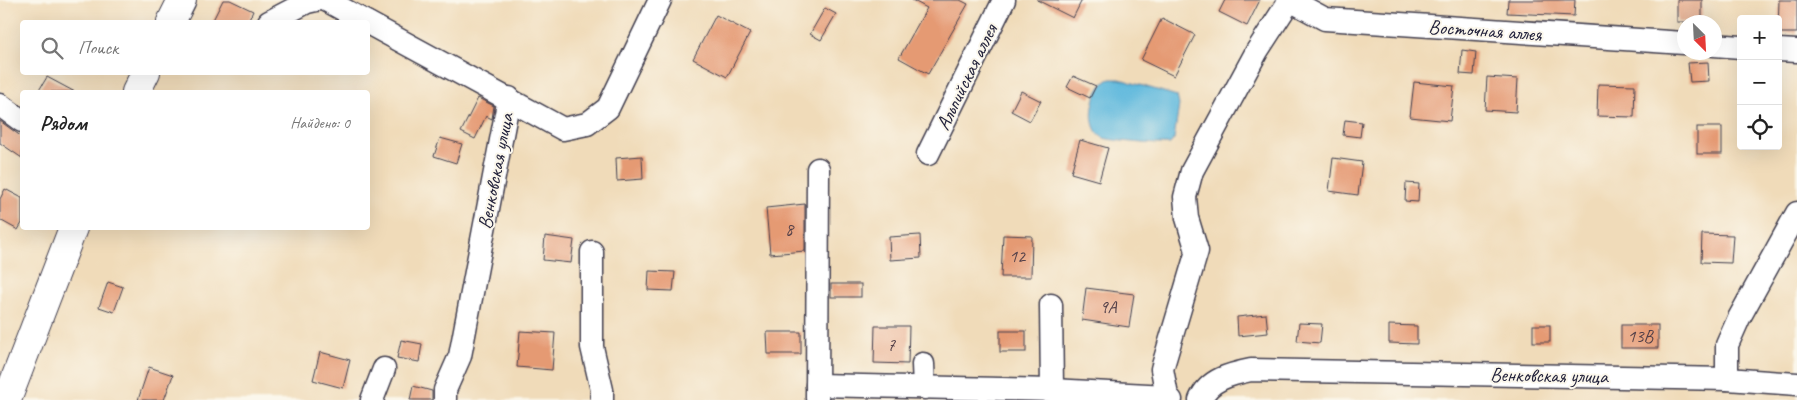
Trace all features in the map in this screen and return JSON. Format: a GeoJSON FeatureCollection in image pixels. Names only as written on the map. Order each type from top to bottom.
{"type":"FeatureCollection","features":[{"type":"Feature","properties":{"kind":"main road"},"geometry":{"type":"LineString","coordinates":[[172,20],[182,0]]}},
{"type":"Feature","properties":{"kind":"main road"},"geometry":{"type":"LineString","coordinates":[[137,90],[144,75]]}},
{"type":"Feature","properties":{"kind":"main road"},"geometry":{"type":"LineString","coordinates":[[7,400],[72,230]]}},
{"type":"Feature","properties":{"kind":"street"},"geometry":{"type":"LineString","coordinates":[[273,20],[307,2],[316,0]]}},
{"type":"Feature","properties":{"kind":"street","name":"Венковская улица"},"geometry":{"type":"LineString","coordinates":[[326,0],[362,20]]}},
{"type":"Feature","properties":{"kind":"street"},"geometry":{"type":"LineString","coordinates":[[509,98],[563,129],[587,124],[608,108],[660,0]]}},
{"type":"Feature","properties":{"kind":"street","name":"Альпийская аллея"},"geometry":{"type":"LineString","coordinates":[[928,154],[1004,0]]}},
{"type":"Feature","properties":{"kind":"street"},"geometry":{"type":"LineString","coordinates":[[818,169],[817,392],[924,388],[1052,390],[1169,398],[1162,369],[1197,251],[1188,218],[1185,197],[1192,171],[1257,51],[1290,0]]}},
{"type":"Feature","properties":{"kind":"street","name":"Восточная аллея"},"geometry":{"type":"LineString","coordinates":[[1290,0],[1325,19],[1677,43]]}},
{"type":"Feature","properties":{"kind":"street","name":"Венковская улица"},"geometry":{"type":"LineString","coordinates":[[370,25],[509,98],[460,356],[445,390],[444,400]]}},
{"type":"Feature","properties":{"kind":"street"},"geometry":{"type":"LineString","coordinates":[[1722,46],[1737,47]]}},
{"type":"Feature","properties":{"kind":"street"},"geometry":{"type":"LineString","coordinates":[[1782,50],[1797,51]]}},
{"type":"Feature","properties":{"kind":"street"},"geometry":{"type":"LineString","coordinates":[[0,105],[20,120]]}},
{"type":"Feature","properties":{"kind":"street"},"geometry":{"type":"LineString","coordinates":[[1727,378],[1727,345],[1739,318],[1797,213]]}},
{"type":"Feature","properties":{"kind":"street"},"geometry":{"type":"LineString","coordinates":[[592,252],[592,347],[602,390],[602,400]]}},
{"type":"Feature","properties":{"kind":"street"},"geometry":{"type":"LineString","coordinates":[[1051,305],[1052,390]]}},
{"type":"Feature","properties":{"kind":"street"},"geometry":{"type":"LineString","coordinates":[[923,364],[924,388]]}},
{"type":"Feature","properties":{"kind":"street"},"geometry":{"type":"LineString","coordinates":[[372,400],[384,370]]}},
{"type":"Feature","properties":{"kind":"street","name":"Венковская улица"},"geometry":{"type":"LineString","coordinates":[[1200,400],[1202,395],[1223,376],[1251,370],[1727,378],[1797,384]]}},
{"type":"Feature","properties":{"kind":"water"},"geometry":{"type":"Polygon","coordinates":[[[1110,79],[1120,79],[1177,96],[1179,105],[1174,139],[1170,144],[1116,140],[1104,138],[1098,133],[1092,117],[1095,98],[1104,83],[1110,79]]]}},
{"type":"Feature","properties":{"kind":"building"},"geometry":{"type":"Polygon","coordinates":[[[223,0],[230,0],[253,11],[249,20],[213,20],[223,0]]]}},
{"type":"Feature","properties":{"kind":"building"},"geometry":{"type":"Polygon","coordinates":[[[912,0],[960,0],[968,4],[928,74],[899,58],[927,8],[912,0]]]}},
{"type":"Feature","properties":{"kind":"building"},"geometry":{"type":"Polygon","coordinates":[[[1037,0],[1082,0],[1073,18],[1037,0]]]}},
{"type":"Feature","properties":{"kind":"building"},"geometry":{"type":"Polygon","coordinates":[[[1225,0],[1260,0],[1247,26],[1219,12],[1225,0]]]}},
{"type":"Feature","properties":{"kind":"building"},"geometry":{"type":"Polygon","coordinates":[[[1508,0],[1575,0],[1574,16],[1507,13],[1508,0]]]}},
{"type":"Feature","properties":{"kind":"building"},"geometry":{"type":"Polygon","coordinates":[[[1677,0],[1702,0],[1702,15],[1677,15],[1677,0]]]}},
{"type":"Feature","properties":{"kind":"building"},"geometry":{"type":"Polygon","coordinates":[[[1779,0],[1797,0],[1797,33],[1782,33],[1782,15],[1779,15],[1779,0]]]}},
{"type":"Feature","properties":{"kind":"building"},"geometry":{"type":"Polygon","coordinates":[[[825,8],[836,14],[821,40],[810,34],[825,8]]]}},
{"type":"Feature","properties":{"kind":"building"},"geometry":{"type":"Polygon","coordinates":[[[716,15],[750,33],[727,77],[693,59],[716,15]]]}},
{"type":"Feature","properties":{"kind":"building"},"geometry":{"type":"Polygon","coordinates":[[[1162,18],[1195,35],[1174,76],[1141,60],[1162,18]]]}},
{"type":"Feature","properties":{"kind":"building"},"geometry":{"type":"Polygon","coordinates":[[[1462,50],[1476,52],[1474,75],[1460,74],[1462,50]]]}},
{"type":"Feature","properties":{"kind":"building"},"geometry":{"type":"Polygon","coordinates":[[[1708,62],[1709,81],[1690,82],[1688,63],[1708,62]]]}},
{"type":"Feature","properties":{"kind":"building"},"geometry":{"type":"Polygon","coordinates":[[[1073,76],[1096,86],[1090,98],[1067,87],[1073,76]]]}},
{"type":"Feature","properties":{"kind":"building"},"geometry":{"type":"Polygon","coordinates":[[[47,77],[71,90],[39,90],[47,77]]]}},
{"type":"Feature","properties":{"kind":"building"},"geometry":{"type":"Polygon","coordinates":[[[1487,77],[1518,79],[1516,112],[1485,110],[1487,77]]]}},
{"type":"Feature","properties":{"kind":"building"},"geometry":{"type":"Polygon","coordinates":[[[1414,82],[1454,86],[1450,121],[1410,117],[1414,82]]]}},
{"type":"Feature","properties":{"kind":"building"},"geometry":{"type":"Polygon","coordinates":[[[1598,84],[1635,85],[1634,117],[1597,116],[1598,84]]]}},
{"type":"Feature","properties":{"kind":"building"},"geometry":{"type":"Polygon","coordinates":[[[1021,91],[1041,101],[1030,121],[1011,111],[1021,91]]]}},
{"type":"Feature","properties":{"kind":"building"},"geometry":{"type":"Polygon","coordinates":[[[478,98],[494,106],[492,119],[486,116],[475,139],[461,132],[478,98]]]}},
{"type":"Feature","properties":{"kind":"building"},"geometry":{"type":"Polygon","coordinates":[[[1345,120],[1362,122],[1360,137],[1343,135],[1345,120]]]}},
{"type":"Feature","properties":{"kind":"building"},"geometry":{"type":"Polygon","coordinates":[[[0,121],[20,136],[20,157],[0,143],[0,121]]]}},
{"type":"Feature","properties":{"kind":"building"},"geometry":{"type":"Polygon","coordinates":[[[1697,127],[1722,127],[1722,154],[1697,154],[1697,127]]]}},
{"type":"Feature","properties":{"kind":"building"},"geometry":{"type":"Polygon","coordinates":[[[440,138],[462,144],[456,163],[434,156],[440,138]]]}},
{"type":"Feature","properties":{"kind":"building"},"geometry":{"type":"Polygon","coordinates":[[[1080,140],[1108,148],[1099,181],[1071,173],[1080,140]]]}},
{"type":"Feature","properties":{"kind":"building"},"geometry":{"type":"Polygon","coordinates":[[[642,156],[643,179],[617,181],[616,158],[642,156]]]}},
{"type":"Feature","properties":{"kind":"building"},"geometry":{"type":"Polygon","coordinates":[[[1333,158],[1362,162],[1358,195],[1329,191],[1333,158]]]}},
{"type":"Feature","properties":{"kind":"building"},"geometry":{"type":"Polygon","coordinates":[[[1406,183],[1419,184],[1418,202],[1405,201],[1406,183]]]}},
{"type":"Feature","properties":{"kind":"building"},"geometry":{"type":"Polygon","coordinates":[[[5,189],[20,197],[20,226],[18,230],[0,220],[0,199],[5,189]]]}},
{"type":"Feature","properties":{"kind":"building"},"geometry":{"type":"Polygon","coordinates":[[[805,204],[805,251],[770,254],[766,208],[805,204]]]}},
{"type":"Feature","properties":{"kind":"building"},"geometry":{"type":"Polygon","coordinates":[[[1702,234],[1733,235],[1731,263],[1701,262],[1702,234]]]}},
{"type":"Feature","properties":{"kind":"building"},"geometry":{"type":"Polygon","coordinates":[[[920,235],[921,258],[890,260],[889,237],[920,235]]]}},
{"type":"Feature","properties":{"kind":"building"},"geometry":{"type":"Polygon","coordinates":[[[1003,235],[1032,236],[1031,277],[1001,277],[1003,235]]]}},
{"type":"Feature","properties":{"kind":"building"},"geometry":{"type":"Polygon","coordinates":[[[545,236],[574,240],[571,263],[543,260],[545,236]]]}},
{"type":"Feature","properties":{"kind":"building"},"geometry":{"type":"Polygon","coordinates":[[[649,271],[675,272],[673,291],[648,290],[649,271]]]}},
{"type":"Feature","properties":{"kind":"building"},"geometry":{"type":"Polygon","coordinates":[[[108,282],[123,287],[114,312],[99,307],[108,282]]]}},
{"type":"Feature","properties":{"kind":"building"},"geometry":{"type":"Polygon","coordinates":[[[831,284],[861,284],[861,297],[831,297],[831,284]]]}},
{"type":"Feature","properties":{"kind":"building"},"geometry":{"type":"Polygon","coordinates":[[[1086,288],[1134,294],[1129,327],[1082,320],[1086,288]]]}},
{"type":"Feature","properties":{"kind":"building"},"geometry":{"type":"Polygon","coordinates":[[[1266,314],[1268,333],[1238,336],[1237,317],[1266,314]]]}},
{"type":"Feature","properties":{"kind":"building"},"geometry":{"type":"Polygon","coordinates":[[[1299,323],[1322,324],[1320,343],[1297,341],[1299,323]]]}},
{"type":"Feature","properties":{"kind":"building"},"geometry":{"type":"Polygon","coordinates":[[[1389,325],[1417,326],[1417,344],[1389,343],[1389,325]]]}},
{"type":"Feature","properties":{"kind":"building"},"geometry":{"type":"Polygon","coordinates":[[[1533,325],[1550,325],[1550,342],[1533,342],[1533,325]]]}},
{"type":"Feature","properties":{"kind":"building"},"geometry":{"type":"Polygon","coordinates":[[[1621,325],[1658,325],[1658,348],[1621,348],[1621,325]]]}},
{"type":"Feature","properties":{"kind":"building"},"geometry":{"type":"Polygon","coordinates":[[[875,326],[909,326],[908,364],[874,363],[875,326]]]}},
{"type":"Feature","properties":{"kind":"building"},"geometry":{"type":"Polygon","coordinates":[[[520,331],[555,333],[552,370],[517,367],[520,331]]]}},
{"type":"Feature","properties":{"kind":"building"},"geometry":{"type":"Polygon","coordinates":[[[1000,331],[1026,331],[1026,352],[1000,352],[1000,331]]]}},
{"type":"Feature","properties":{"kind":"building"},"geometry":{"type":"Polygon","coordinates":[[[767,332],[801,332],[801,354],[768,354],[767,332]]]}},
{"type":"Feature","properties":{"kind":"building"},"geometry":{"type":"Polygon","coordinates":[[[401,340],[422,344],[419,362],[397,358],[401,340]]]}},
{"type":"Feature","properties":{"kind":"building"},"geometry":{"type":"Polygon","coordinates":[[[320,352],[350,360],[343,388],[313,380],[320,352]]]}},
{"type":"Feature","properties":{"kind":"building"},"geometry":{"type":"Polygon","coordinates":[[[149,367],[173,375],[164,400],[138,400],[149,367]]]}},
{"type":"Feature","properties":{"kind":"building"},"geometry":{"type":"Polygon","coordinates":[[[413,386],[432,391],[432,400],[410,400],[413,386]]]}}]}
